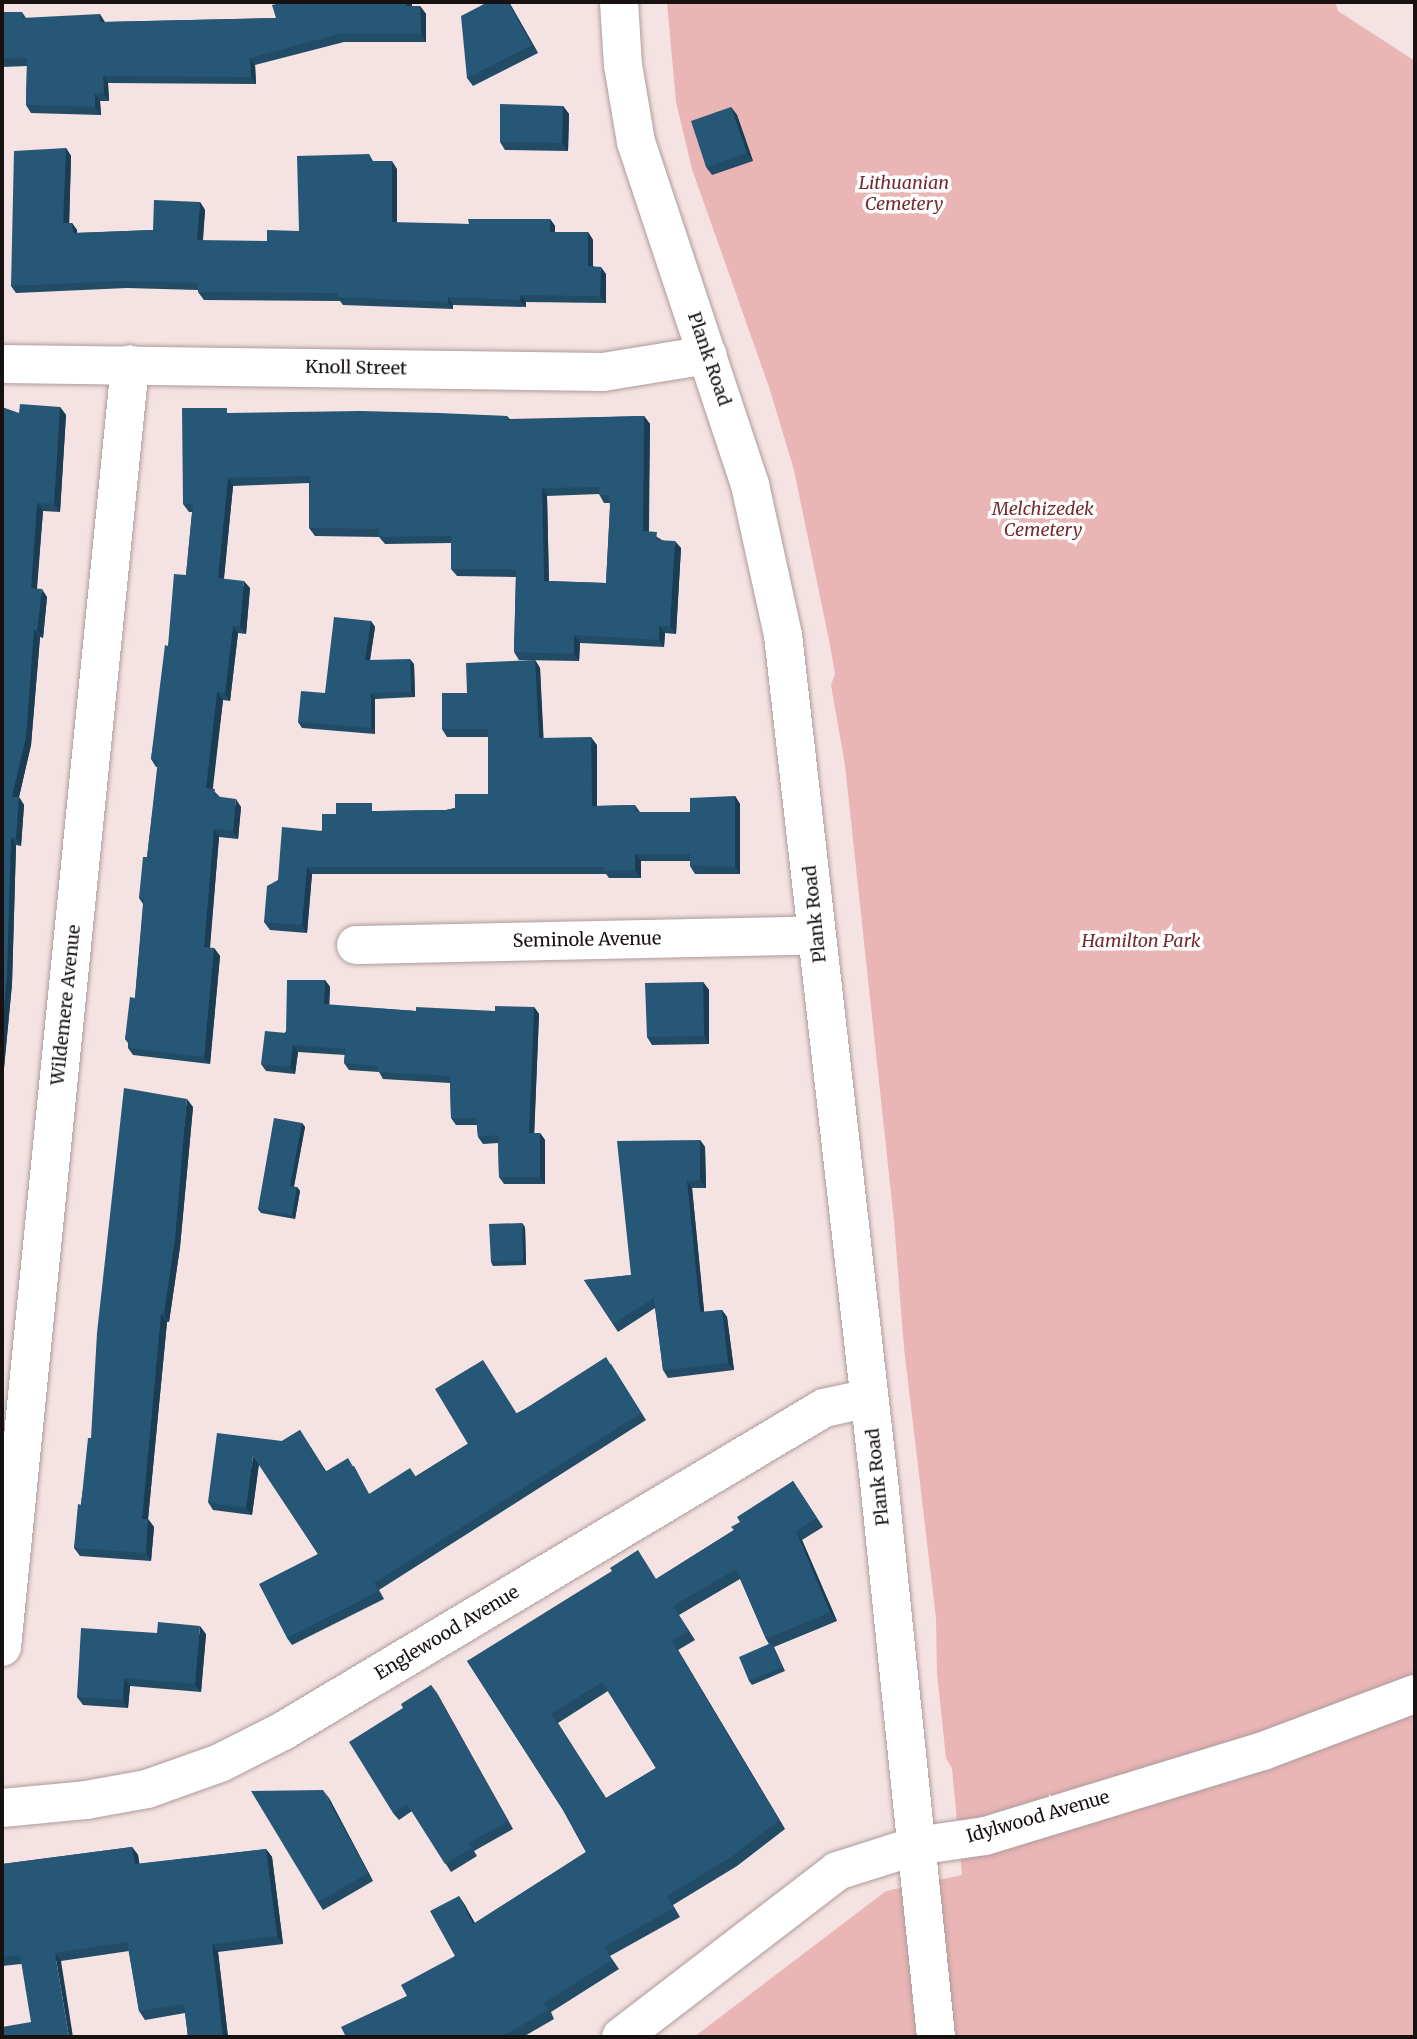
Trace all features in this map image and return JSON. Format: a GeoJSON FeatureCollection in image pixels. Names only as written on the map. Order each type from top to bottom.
{"type":"FeatureCollection","features":[{"type":"Feature","properties":{"kind":"street","name":"Plank Road"},"geometry":{"type":"LineString","coordinates":[[619,2],[623,65],[636,142],[750,485],[775,587],[792,694],[870,1398],[936,2037]]}},
{"type":"Feature","properties":{"kind":"street","name":"Knoll Street"},"geometry":{"type":"LineString","coordinates":[[2,364],[603,372],[708,355]]}},
{"type":"Feature","properties":{"kind":"street","name":"Wildemere Avenue"},"geometry":{"type":"LineString","coordinates":[[2,1647],[130,364]]}},
{"type":"Feature","properties":{"kind":"street","name":"Seminole Avenue"},"geometry":{"type":"LineString","coordinates":[[356,946],[817,935]]}},
{"type":"Feature","properties":{"kind":"street","name":"Englewood Avenue"},"geometry":{"type":"LineString","coordinates":[[2,1808],[86,1800],[147,1789],[220,1763],[283,1731],[824,1408],[870,1398]]}},
{"type":"Feature","properties":{"kind":"street","name":"Idylwood Avenue"},"geometry":{"type":"LineString","coordinates":[[621,2037],[837,1871],[916,1846],[998,1832],[1263,1751],[1415,1694]]}},
{"type":"Feature","properties":{"kind":"green space","name":"Hamilton Park"},"geometry":{"type":"Polygon","coordinates":[[[667,2],[1335,2],[1338,11],[1415,61],[1415,2037],[694,2037],[886,1891],[962,1875],[952,1768],[946,1758],[937,1673],[936,1618],[904,1348],[894,1221],[845,765],[831,685],[835,674],[794,470],[769,387],[692,169],[676,102],[667,2]]]}},
{"type":"Feature","properties":{"kind":"building"},"geometry":{"type":"Polygon","coordinates":[[[285,2],[406,2],[406,6],[420,6],[421,34],[339,34],[250,58],[251,77],[103,76],[104,93],[95,94],[95,107],[26,105],[27,58],[2,59],[2,12],[22,12],[22,18],[100,14],[100,22],[276,18],[272,5],[285,2]]]}},
{"type":"Feature","properties":{"kind":"building"},"geometry":{"type":"Polygon","coordinates":[[[488,2],[508,2],[532,45],[467,78],[461,16],[488,2]]]}},
{"type":"Feature","properties":{"kind":"building"},"geometry":{"type":"Polygon","coordinates":[[[500,104],[563,106],[562,143],[500,142],[500,104]]]}},
{"type":"Feature","properties":{"kind":"building"},"geometry":{"type":"Polygon","coordinates":[[[731,107],[747,153],[706,167],[691,121],[731,107]]]}},
{"type":"Feature","properties":{"kind":"building"},"geometry":{"type":"Polygon","coordinates":[[[66,148],[63,223],[72,223],[73,233],[153,230],[154,200],[200,202],[197,240],[267,241],[267,230],[299,231],[297,156],[369,154],[369,161],[392,161],[392,222],[469,224],[468,219],[550,219],[550,232],[588,232],[588,266],[601,267],[600,296],[521,295],[520,300],[448,297],[448,302],[338,297],[338,293],[198,292],[198,283],[122,281],[11,286],[14,151],[66,148]]]}},
{"type":"Feature","properties":{"kind":"building"},"geometry":{"type":"Polygon","coordinates":[[[20,404],[60,407],[54,504],[37,503],[31,588],[42,589],[37,630],[34,630],[26,737],[12,797],[19,797],[16,838],[11,837],[7,976],[2,1027],[2,407],[19,413],[20,404]]]}},
{"type":"Feature","properties":{"kind":"building"},"geometry":{"type":"Polygon","coordinates":[[[182,408],[227,408],[227,413],[439,413],[507,416],[507,420],[644,416],[643,531],[657,532],[656,540],[675,541],[670,626],[659,626],[659,640],[574,635],[574,654],[514,652],[516,569],[451,569],[451,536],[379,537],[379,529],[309,528],[310,476],[228,478],[218,578],[244,581],[240,626],[233,626],[225,693],[217,692],[206,788],[215,789],[214,796],[236,799],[233,831],[214,829],[204,947],[214,948],[204,1057],[128,1048],[129,1039],[125,1039],[130,997],[135,998],[144,898],[139,898],[143,857],[147,857],[158,760],[151,759],[165,645],[168,646],[174,574],[186,575],[193,504],[183,504],[182,408]],[[599,487],[542,488],[544,581],[606,583],[610,507],[609,495],[599,495],[599,487]]]}},
{"type":"Feature","properties":{"kind":"building"},"geometry":{"type":"Polygon","coordinates":[[[334,617],[371,621],[365,660],[410,659],[411,692],[371,693],[371,728],[298,722],[301,691],[325,693],[334,617]]]}},
{"type":"Feature","properties":{"kind":"building"},"geometry":{"type":"Polygon","coordinates":[[[535,660],[539,738],[591,737],[592,806],[635,805],[635,812],[690,812],[690,798],[735,796],[735,867],[690,866],[690,854],[635,854],[635,870],[604,871],[604,867],[307,867],[302,925],[264,922],[267,886],[278,880],[282,827],[322,831],[322,814],[336,814],[336,803],[372,803],[372,811],[446,810],[455,808],[455,794],[488,794],[488,729],[442,729],[442,693],[467,693],[466,663],[535,660]]]}},
{"type":"Feature","properties":{"kind":"building"},"geometry":{"type":"Polygon","coordinates":[[[287,980],[325,980],[324,1004],[416,1011],[416,1007],[495,1011],[495,1006],[534,1007],[529,1133],[540,1133],[540,1177],[499,1177],[498,1135],[478,1137],[476,1118],[451,1118],[450,1076],[378,1072],[378,1066],[344,1063],[345,1049],[293,1045],[290,1067],[261,1064],[265,1031],[286,1033],[287,980]]]}},
{"type":"Feature","properties":{"kind":"building"},"geometry":{"type":"Polygon","coordinates":[[[703,982],[704,1036],[647,1037],[645,983],[703,982]]]}},
{"type":"Feature","properties":{"kind":"building"},"geometry":{"type":"Polygon","coordinates":[[[124,1088],[187,1099],[175,1239],[164,1314],[161,1314],[142,1519],[148,1519],[146,1553],[74,1548],[88,1438],[91,1438],[97,1333],[124,1088]]]}},
{"type":"Feature","properties":{"kind":"building"},"geometry":{"type":"Polygon","coordinates":[[[274,1118],[302,1123],[290,1186],[297,1187],[292,1215],[258,1209],[274,1118]]]}},
{"type":"Feature","properties":{"kind":"building"},"geometry":{"type":"Polygon","coordinates":[[[700,1140],[700,1180],[687,1181],[700,1312],[722,1310],[728,1363],[663,1370],[654,1298],[613,1324],[584,1280],[631,1275],[617,1141],[700,1140]]]}},
{"type":"Feature","properties":{"kind":"building"},"geometry":{"type":"Polygon","coordinates":[[[522,1223],[523,1261],[491,1262],[489,1224],[522,1223]]]}},
{"type":"Feature","properties":{"kind":"building"},"geometry":{"type":"Polygon","coordinates":[[[606,1357],[641,1413],[374,1583],[379,1591],[287,1638],[259,1584],[318,1554],[253,1456],[246,1508],[208,1502],[217,1433],[282,1441],[300,1430],[325,1472],[348,1458],[369,1494],[410,1468],[416,1477],[468,1444],[435,1389],[483,1360],[517,1414],[606,1357]]]}},
{"type":"Feature","properties":{"kind":"building"},"geometry":{"type":"Polygon","coordinates":[[[793,1481],[817,1518],[796,1531],[830,1612],[766,1639],[736,1569],[673,1606],[689,1631],[672,1641],[779,1820],[731,1857],[667,1896],[674,1908],[604,1947],[612,1960],[544,2003],[548,2010],[501,2037],[346,2037],[341,2027],[407,1996],[401,1985],[455,1956],[430,1911],[459,1896],[473,1924],[586,1852],[563,1810],[467,1661],[612,1571],[610,1568],[638,1550],[656,1579],[734,1530],[731,1527],[740,1522],[737,1517],[793,1481]],[[602,1682],[551,1714],[606,1798],[656,1768],[602,1682]]]}},
{"type":"Feature","properties":{"kind":"building"},"geometry":{"type":"Polygon","coordinates":[[[158,1622],[200,1626],[195,1684],[124,1678],[123,1700],[77,1697],[81,1628],[157,1633],[158,1622]]]}},
{"type":"Feature","properties":{"kind":"building"},"geometry":{"type":"Polygon","coordinates":[[[771,1643],[782,1667],[749,1681],[739,1657],[771,1643]]]}},
{"type":"Feature","properties":{"kind":"building"},"geometry":{"type":"Polygon","coordinates":[[[431,1685],[508,1821],[469,1843],[472,1848],[445,1864],[407,1804],[393,1813],[349,1742],[403,1708],[401,1704],[431,1685]]]}},
{"type":"Feature","properties":{"kind":"building"},"geometry":{"type":"Polygon","coordinates":[[[323,1790],[368,1873],[318,1902],[251,1791],[323,1790]]]}},
{"type":"Feature","properties":{"kind":"building"},"geometry":{"type":"Polygon","coordinates":[[[132,1847],[135,1864],[266,1849],[277,1936],[212,1944],[223,2037],[188,2037],[184,2004],[139,2011],[127,1942],[55,1953],[69,2037],[2,2037],[2,2027],[31,2022],[20,1955],[2,1957],[2,1864],[132,1847]]]}},
{"type":"Feature","properties":{"kind":"park label","name":"Lithuanian Cemetery"},"geometry":{"type":"Point","coordinates":[904,194]}},
{"type":"Feature","properties":{"kind":"park label","name":"Melchizedek Cemetery"},"geometry":{"type":"Point","coordinates":[1043,520]}}]}
